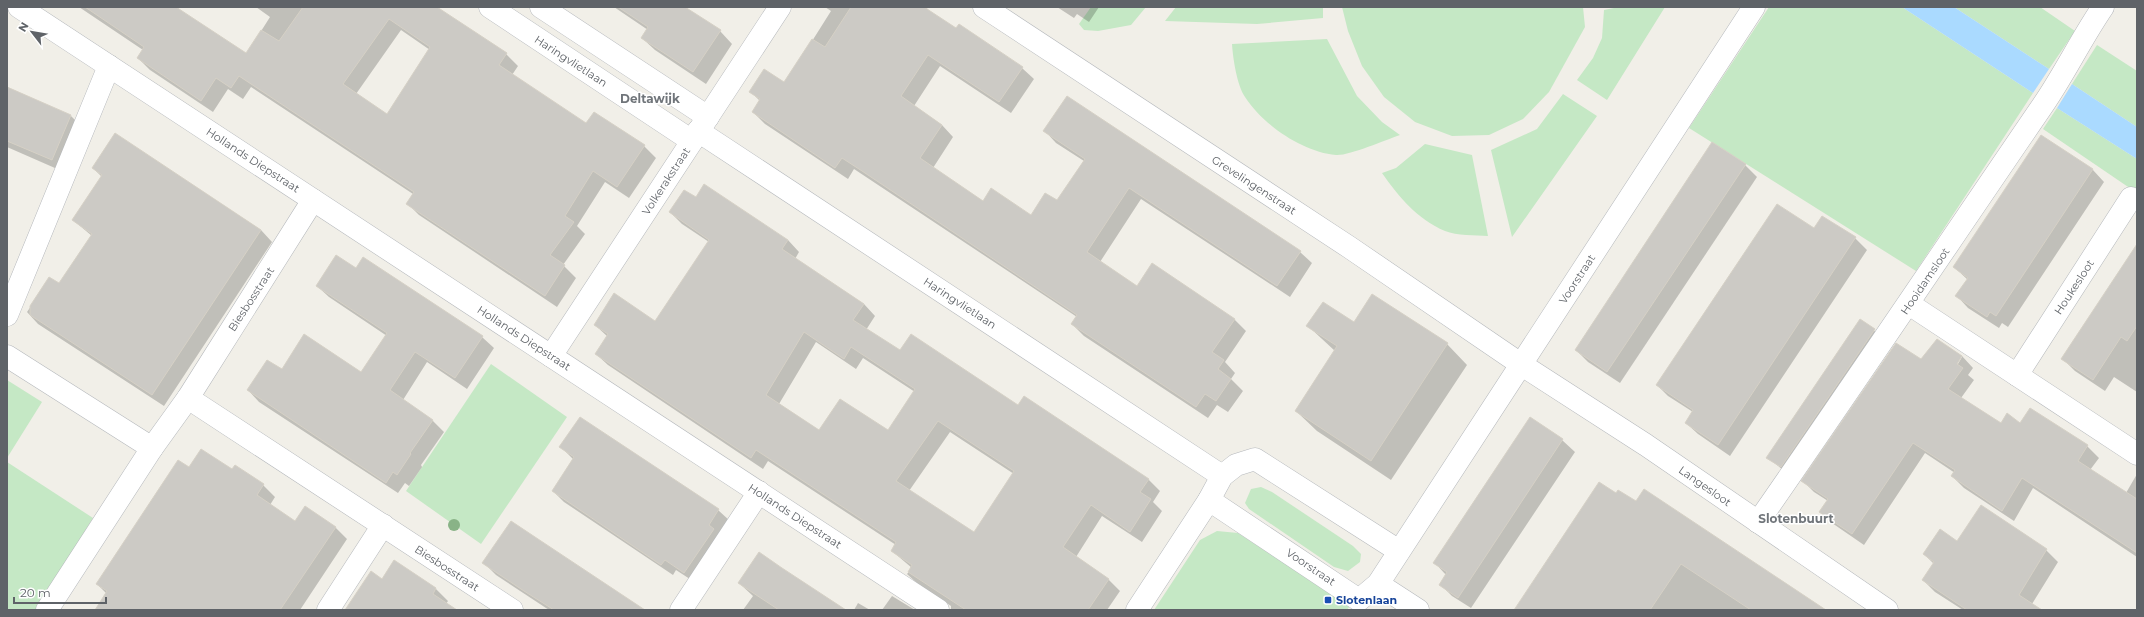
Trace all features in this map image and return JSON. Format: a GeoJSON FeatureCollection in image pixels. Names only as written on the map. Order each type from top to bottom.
{"type":"FeatureCollection","features":[{"type":"Feature","properties":{"kind":"street","name":"Hollands Diepstraat"},"geometry":{"type":"LineString","coordinates":[[19,7],[938,610]]}},
{"type":"Feature","properties":{"kind":"street","name":"Haringvlietlaan"},"geometry":{"type":"LineString","coordinates":[[490,7],[700,130],[1222,476]]}},
{"type":"Feature","properties":{"kind":"street","name":"Haringvlietlaan"},"geometry":{"type":"LineString","coordinates":[[541,7],[700,130]]}},
{"type":"Feature","properties":{"kind":"street","name":"Volkerakstraat"},"geometry":{"type":"LineString","coordinates":[[551,356],[780,7]]}},
{"type":"Feature","properties":{"kind":"street","name":"Grevelingenstraat"},"geometry":{"type":"LineString","coordinates":[[984,7],[1342,243],[1522,365]]}},
{"type":"Feature","properties":{"kind":"street","name":"Voorstraat"},"geometry":{"type":"LineString","coordinates":[[1209,500],[1359,600],[1378,584],[1754,7]]}},
{"type":"Feature","properties":{"kind":"street","name":"Hooidamsloot"},"geometry":{"type":"LineString","coordinates":[[1758,522],[1909,304],[2043,105],[2064,72],[2084,35],[2103,7]]}},
{"type":"Feature","properties":{"kind":"street"},"geometry":{"type":"LineString","coordinates":[[7,315],[109,66]]}},
{"type":"Feature","properties":{"kind":"street","name":"Houkesloot"},"geometry":{"type":"LineString","coordinates":[[2017,375],[2131,198]]}},
{"type":"Feature","properties":{"kind":"street","name":"Biesbosstraat"},"geometry":{"type":"LineString","coordinates":[[47,610],[152,448],[188,398],[313,200]]}},
{"type":"Feature","properties":{"kind":"street"},"geometry":{"type":"LineString","coordinates":[[1909,304],[2137,454]]}},
{"type":"Feature","properties":{"kind":"street"},"geometry":{"type":"LineString","coordinates":[[7,356],[152,448]]}},
{"type":"Feature","properties":{"kind":"street","name":"Langesloot"},"geometry":{"type":"LineString","coordinates":[[1522,365],[1646,445],[1887,610]]}},
{"type":"Feature","properties":{"kind":"street","name":"Biesbosstraat"},"geometry":{"type":"LineString","coordinates":[[188,398],[512,610]]}},
{"type":"Feature","properties":{"kind":"street"},"geometry":{"type":"LineString","coordinates":[[1137,610],[1209,500],[1222,476],[1236,465],[1255,459],[1399,551]]}},
{"type":"Feature","properties":{"kind":"street"},"geometry":{"type":"LineString","coordinates":[[681,610],[759,492]]}},
{"type":"Feature","properties":{"kind":"street"},"geometry":{"type":"LineString","coordinates":[[328,610],[383,525]]}},
{"type":"Feature","properties":{"kind":"street"},"geometry":{"type":"LineString","coordinates":[[1378,584],[1418,610]]}},
{"type":"Feature","properties":{"kind":"green space"},"geometry":{"type":"Polygon","coordinates":[[[1091,7],[1146,7],[1131,25],[1098,31],[1084,30],[1079,24],[1091,7]]]}},
{"type":"Feature","properties":{"kind":"green space"},"geometry":{"type":"Polygon","coordinates":[[[1176,7],[1323,7],[1323,18],[1257,24],[1165,21],[1176,7]]]}},
{"type":"Feature","properties":{"kind":"green space"},"geometry":{"type":"Polygon","coordinates":[[[1342,7],[1583,7],[1585,27],[1549,92],[1523,119],[1489,135],[1452,136],[1415,122],[1384,97],[1362,66],[1348,31],[1342,7]]]}},
{"type":"Feature","properties":{"kind":"green space"},"geometry":{"type":"Polygon","coordinates":[[[1619,7],[1665,7],[1607,100],[1577,80],[1593,58],[1602,38],[1604,10],[1619,7]]]}},
{"type":"Feature","properties":{"kind":"green space"},"geometry":{"type":"Polygon","coordinates":[[[1769,7],[1902,7],[2033,93],[1916,271],[1689,128],[1769,7]]]}},
{"type":"Feature","properties":{"kind":"green space"},"geometry":{"type":"Polygon","coordinates":[[[1954,7],[2040,7],[2075,31],[2049,69],[1954,7]]]}},
{"type":"Feature","properties":{"kind":"green space"},"geometry":{"type":"Polygon","coordinates":[[[1327,39],[1357,96],[1382,122],[1400,135],[1342,155],[1323,153],[1297,143],[1273,127],[1262,117],[1245,97],[1240,86],[1234,64],[1232,44],[1327,39]]]}},
{"type":"Feature","properties":{"kind":"green space"},"geometry":{"type":"Polygon","coordinates":[[[2097,45],[2137,71],[2137,127],[2072,84],[2097,45]]]}},
{"type":"Feature","properties":{"kind":"green space"},"geometry":{"type":"Polygon","coordinates":[[[1563,94],[1597,116],[1512,237],[1491,150],[1537,129],[1563,94]]]}},
{"type":"Feature","properties":{"kind":"green space"},"geometry":{"type":"Polygon","coordinates":[[[2057,108],[2137,159],[2137,193],[2043,129],[2057,108]]]}},
{"type":"Feature","properties":{"kind":"green space"},"geometry":{"type":"Polygon","coordinates":[[[1425,144],[1472,155],[1488,236],[1455,234],[1435,226],[1417,214],[1402,199],[1382,173],[1396,168],[1425,144]]]}},
{"type":"Feature","properties":{"kind":"green space"},"geometry":{"type":"Polygon","coordinates":[[[491,364],[567,417],[481,544],[406,491],[491,364]]]}},
{"type":"Feature","properties":{"kind":"green space"},"geometry":{"type":"Polygon","coordinates":[[[7,380],[42,402],[7,458],[7,380]]]}},
{"type":"Feature","properties":{"kind":"green space"},"geometry":{"type":"Polygon","coordinates":[[[7,462],[93,518],[37,610],[7,610],[7,462]]]}},
{"type":"Feature","properties":{"kind":"green space"},"geometry":{"type":"Polygon","coordinates":[[[1261,487],[1272,492],[1353,546],[1361,554],[1360,562],[1348,571],[1334,567],[1249,509],[1245,503],[1251,489],[1261,487]]]}},
{"type":"Feature","properties":{"kind":"green space"},"geometry":{"type":"Polygon","coordinates":[[[1217,531],[1238,533],[1350,606],[1347,610],[1154,610],[1200,540],[1217,531]]]}},
{"type":"Feature","properties":{"kind":"water"},"geometry":{"type":"Polygon","coordinates":[[[1902,7],[1954,7],[2049,69],[2033,93],[1902,7]]]}},
{"type":"Feature","properties":{"kind":"water"},"geometry":{"type":"Polygon","coordinates":[[[2072,84],[2137,127],[2137,159],[2057,108],[2072,84]]]}},
{"type":"Feature","properties":{"kind":"building"},"geometry":{"type":"Polygon","coordinates":[[[85,7],[176,7],[246,53],[261,30],[279,41],[303,7],[437,7],[507,53],[499,65],[586,123],[594,112],[645,145],[617,187],[593,171],[565,216],[574,222],[550,255],[565,265],[545,296],[406,204],[414,192],[239,76],[231,88],[216,78],[201,101],[137,58],[144,47],[85,7]],[[389,19],[343,84],[387,114],[430,47],[389,19]]]}},
{"type":"Feature","properties":{"kind":"building"},"geometry":{"type":"Polygon","coordinates":[[[618,7],[685,7],[721,30],[693,72],[641,38],[648,27],[618,7]]]}},
{"type":"Feature","properties":{"kind":"building"},"geometry":{"type":"Polygon","coordinates":[[[851,7],[924,7],[956,28],[959,24],[1023,67],[999,102],[928,55],[901,96],[942,125],[920,158],[983,201],[991,188],[1031,215],[1045,193],[1057,200],[1085,159],[1043,131],[1067,96],[1301,251],[1277,286],[1129,188],[1087,252],[1137,286],[1152,263],[1235,319],[1212,352],[1224,360],[1218,369],[1231,379],[1216,401],[1205,394],[1196,407],[1071,324],[1077,315],[862,171],[842,158],[835,168],[752,112],[760,99],[749,92],[764,69],[784,82],[812,39],[825,47],[851,7]]]}},
{"type":"Feature","properties":{"kind":"building"},"geometry":{"type":"Polygon","coordinates":[[[7,87],[71,115],[52,160],[7,141],[7,87]]]}},
{"type":"Feature","properties":{"kind":"building"},"geometry":{"type":"Polygon","coordinates":[[[115,133],[261,230],[152,395],[30,315],[30,306],[49,277],[59,283],[92,234],[72,220],[102,175],[92,168],[115,133]]]}},
{"type":"Feature","properties":{"kind":"building"},"geometry":{"type":"Polygon","coordinates":[[[2041,135],[2093,169],[1996,316],[1990,312],[1987,317],[1955,296],[1968,278],[1953,267],[2041,135]]]}},
{"type":"Feature","properties":{"kind":"building"},"geometry":{"type":"Polygon","coordinates":[[[1712,142],[1746,164],[1607,372],[1575,350],[1712,142]]]}},
{"type":"Feature","properties":{"kind":"building"},"geometry":{"type":"Polygon","coordinates":[[[704,184],[788,240],[782,249],[864,304],[853,320],[900,350],[911,334],[1018,405],[1024,396],[1149,479],[1140,492],[1151,499],[1130,532],[1091,505],[1063,547],[1109,579],[1088,610],[966,610],[908,572],[912,565],[891,551],[896,542],[756,450],[751,458],[595,354],[608,334],[594,325],[614,293],[655,321],[709,240],[669,212],[684,190],[696,197],[704,184]],[[804,332],[766,395],[819,430],[840,399],[888,430],[915,389],[851,347],[844,359],[804,332]],[[938,421],[896,481],[974,532],[1014,471],[938,421]]]}},
{"type":"Feature","properties":{"kind":"building"},"geometry":{"type":"Polygon","coordinates":[[[1777,204],[1814,228],[1822,216],[1856,237],[1718,445],[1685,423],[1693,410],[1656,385],[1777,204]]]}},
{"type":"Feature","properties":{"kind":"building"},"geometry":{"type":"Polygon","coordinates":[[[2137,244],[2137,326],[2127,341],[2121,337],[2093,380],[2061,359],[2137,244]]]}},
{"type":"Feature","properties":{"kind":"building"},"geometry":{"type":"Polygon","coordinates":[[[336,255],[356,268],[363,257],[483,336],[455,378],[415,352],[390,390],[433,420],[397,475],[393,472],[386,483],[247,390],[267,360],[282,369],[304,334],[361,372],[387,333],[316,286],[336,255]]]}},
{"type":"Feature","properties":{"kind":"building"},"geometry":{"type":"Polygon","coordinates":[[[1372,294],[1448,343],[1371,461],[1295,411],[1337,346],[1306,326],[1323,302],[1354,322],[1372,294]]]}},
{"type":"Feature","properties":{"kind":"building"},"geometry":{"type":"Polygon","coordinates":[[[1860,319],[1875,329],[1781,467],[1766,458],[1860,319]]]}},
{"type":"Feature","properties":{"kind":"building"},"geometry":{"type":"Polygon","coordinates":[[[1937,339],[1962,356],[1957,364],[1963,368],[1948,389],[2001,423],[2007,413],[2020,423],[2030,408],[2088,445],[2078,461],[2137,499],[2137,553],[2022,478],[2002,511],[1951,476],[1955,470],[1913,443],[1852,534],[1819,512],[1828,499],[1801,481],[1896,343],[1921,359],[1937,339]]]}},
{"type":"Feature","properties":{"kind":"building"},"geometry":{"type":"Polygon","coordinates":[[[580,417],[719,509],[709,525],[714,529],[684,573],[665,560],[661,565],[552,491],[574,457],[559,447],[580,417]]]}},
{"type":"Feature","properties":{"kind":"building"},"geometry":{"type":"Polygon","coordinates":[[[1530,417],[1563,439],[1458,598],[1439,585],[1447,572],[1433,563],[1530,417]]]}},
{"type":"Feature","properties":{"kind":"building"},"geometry":{"type":"Polygon","coordinates":[[[201,449],[232,469],[235,465],[264,484],[257,495],[295,521],[305,506],[336,527],[280,610],[95,610],[107,591],[96,584],[178,460],[189,467],[201,449]]]}},
{"type":"Feature","properties":{"kind":"building"},"geometry":{"type":"Polygon","coordinates":[[[1599,482],[1616,493],[1618,490],[1636,501],[1644,489],[1826,610],[1751,610],[1681,564],[1650,610],[1514,610],[1599,482]]]}},
{"type":"Feature","properties":{"kind":"building"},"geometry":{"type":"Polygon","coordinates":[[[1981,505],[2047,549],[2019,595],[2042,610],[1967,610],[1922,580],[1934,562],[1923,554],[1940,529],[1957,541],[1981,505]]]}},
{"type":"Feature","properties":{"kind":"building"},"geometry":{"type":"Polygon","coordinates":[[[511,521],[645,610],[554,610],[524,591],[482,563],[511,521]]]}},
{"type":"Feature","properties":{"kind":"building"},"geometry":{"type":"Polygon","coordinates":[[[759,552],[846,610],[779,610],[738,583],[759,552]]]}},
{"type":"Feature","properties":{"kind":"building"},"geometry":{"type":"Polygon","coordinates":[[[394,560],[436,588],[433,594],[457,610],[345,610],[371,571],[382,579],[394,560]]]}},
{"type":"Feature","properties":{"kind":"place","name":"Slotenlaan"},"geometry":{"type":"Point","coordinates":[1328,600]}},
{"type":"Feature","properties":{"kind":"district","name":"Deltawijk"},"geometry":{"type":"Point","coordinates":[650,98]}},
{"type":"Feature","properties":{"kind":"district","name":"Slotenbuurt"},"geometry":{"type":"Point","coordinates":[1796,518]}}]}
